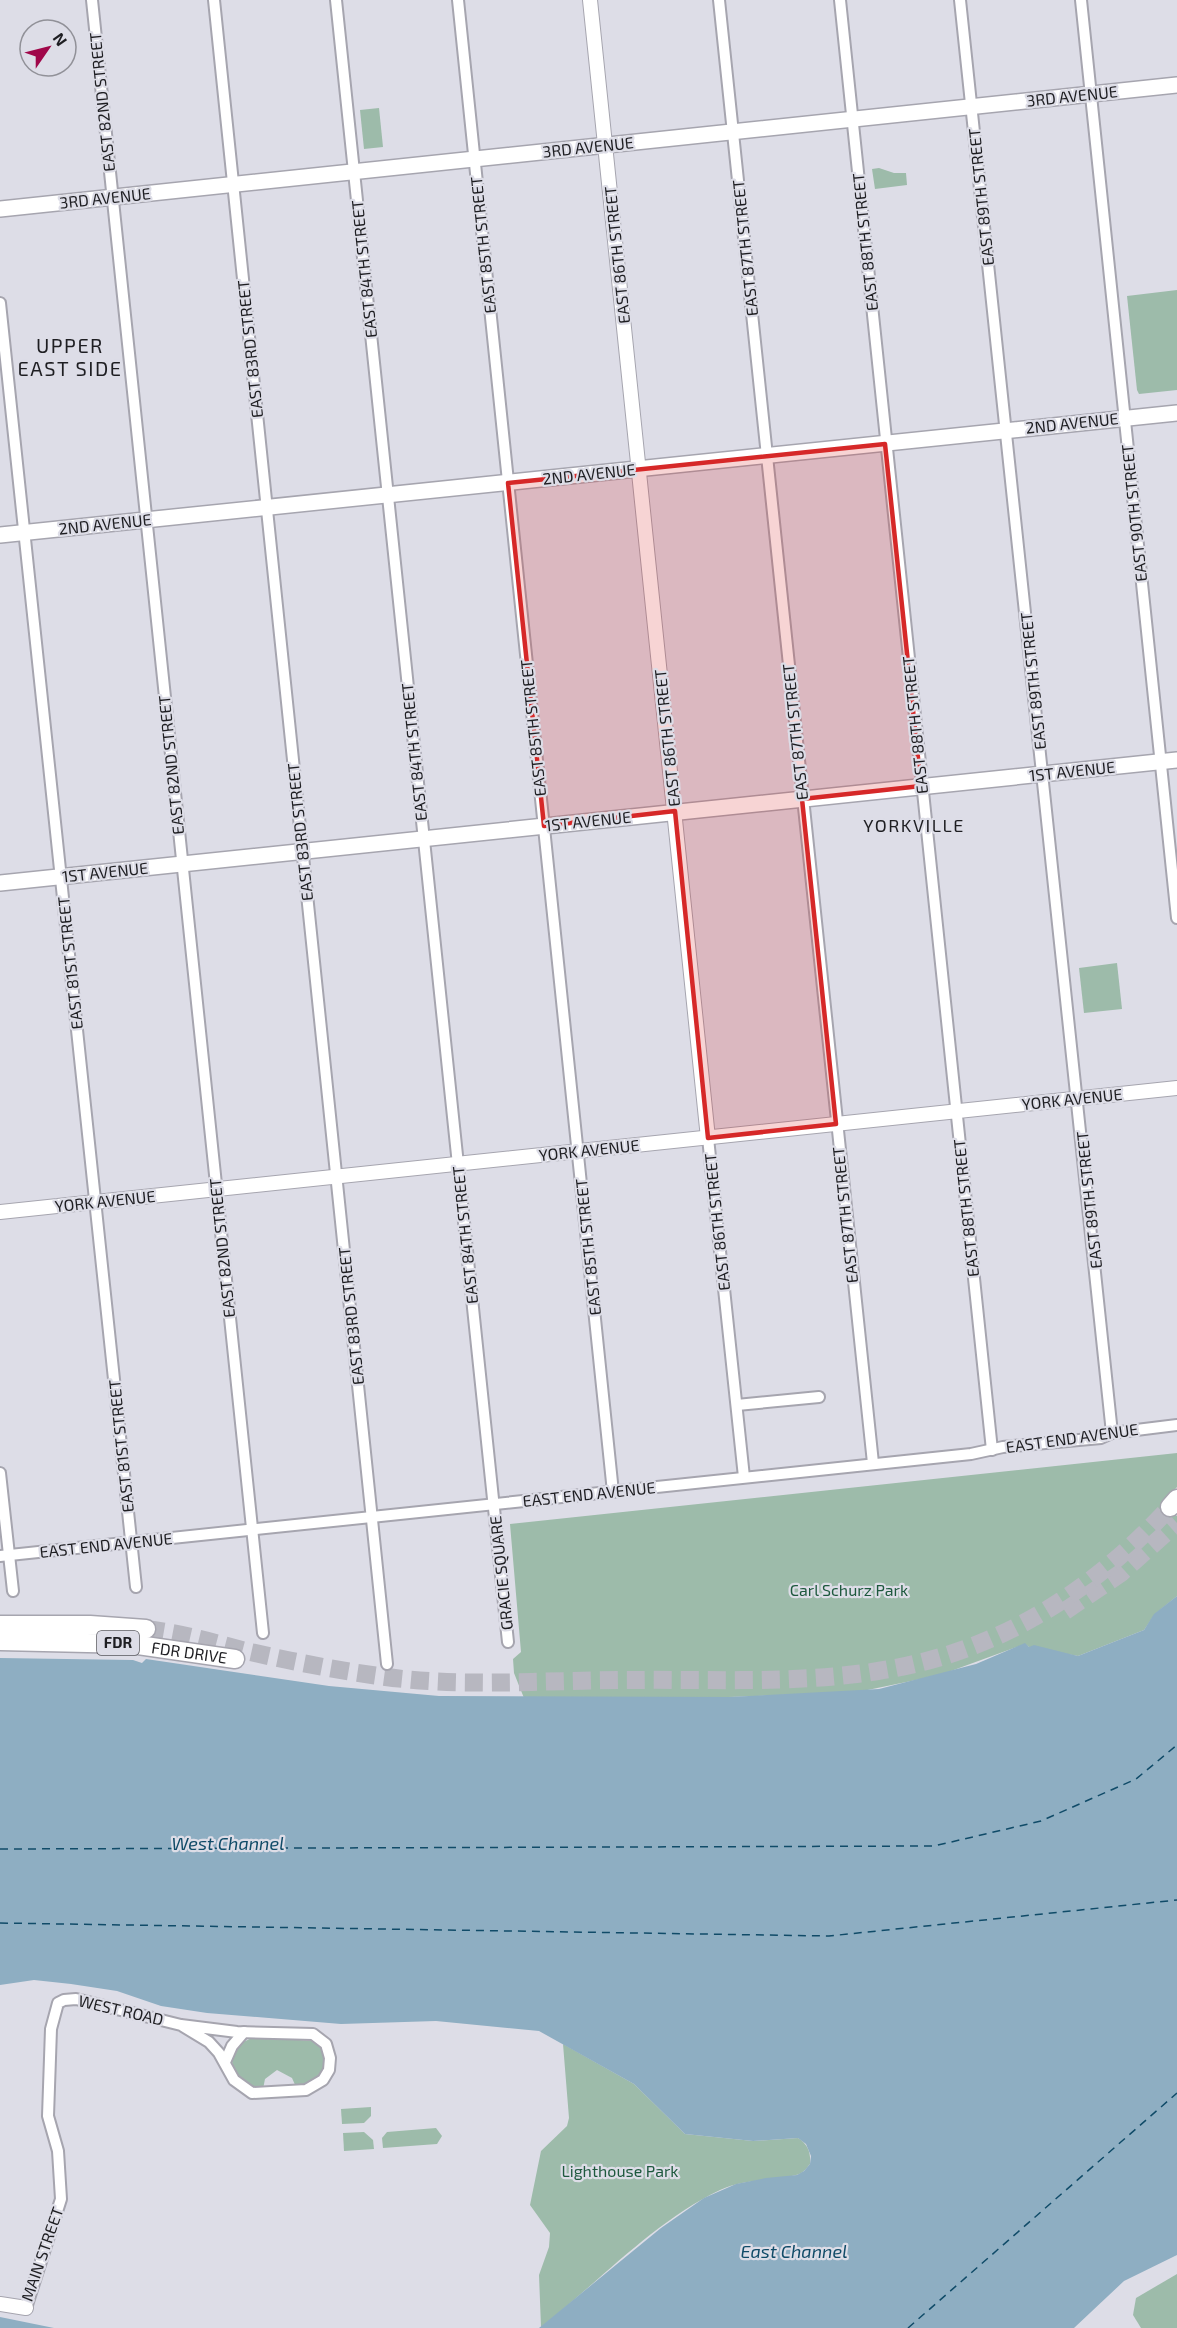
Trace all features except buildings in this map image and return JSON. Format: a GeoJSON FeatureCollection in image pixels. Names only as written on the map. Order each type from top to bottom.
{"type":"FeatureCollection","features":[{"type":"Feature","properties":{"kind":"highway","name":"FDR DRIVE"},"geometry":{"type":"LineString","coordinates":[[0,1625],[90,1625],[146,1629]]}},
{"type":"Feature","properties":{"kind":"highway","name":"FDR DRIVE"},"geometry":{"type":"LineString","coordinates":[[0,1641],[120,1643],[235,1659]]}},
{"type":"Feature","properties":{"kind":"main road","name":"EAST 86TH STREET"},"geometry":{"type":"LineString","coordinates":[[590,0],[708,1138]]}},
{"type":"Feature","properties":{"kind":"main road","name":"3RD AVENUE"},"geometry":{"type":"LineString","coordinates":[[0,209],[1177,85]]}},
{"type":"Feature","properties":{"kind":"main road","name":"2ND AVENUE"},"geometry":{"type":"LineString","coordinates":[[0,535],[1177,413]]}},
{"type":"Feature","properties":{"kind":"main road","name":"1ST AVENUE"},"geometry":{"type":"LineString","coordinates":[[0,883],[1177,760]]}},
{"type":"Feature","properties":{"kind":"main road","name":"YORK AVENUE"},"geometry":{"type":"LineString","coordinates":[[0,1212],[1177,1088]]}},
{"type":"Feature","properties":{"kind":"main road","name":"MAIN STREET"},"geometry":{"type":"LineString","coordinates":[[0,2304],[26,2307]]}},
{"type":"Feature","properties":{"kind":"street","name":"EAST 82ND STREET"},"geometry":{"type":"LineString","coordinates":[[92,0],[263,1633]]}},
{"type":"Feature","properties":{"kind":"street","name":"EAST 83RD STREET"},"geometry":{"type":"LineString","coordinates":[[214,0],[387,1664]]}},
{"type":"Feature","properties":{"kind":"street","name":"EAST 84TH STREET"},"geometry":{"type":"LineString","coordinates":[[336,0],[494,1504]]}},
{"type":"Feature","properties":{"kind":"street","name":"EAST 85TH STREET"},"geometry":{"type":"LineString","coordinates":[[458,0],[613,1492]]}},
{"type":"Feature","properties":{"kind":"street","name":"EAST 87TH STREET"},"geometry":{"type":"LineString","coordinates":[[719,0],[873,1463]]}},
{"type":"Feature","properties":{"kind":"street","name":"EAST 88TH STREET"},"geometry":{"type":"LineString","coordinates":[[840,0],[992,1450]]}},
{"type":"Feature","properties":{"kind":"street","name":"EAST 89TH STREET"},"geometry":{"type":"LineString","coordinates":[[960,0],[1112,1433]]}},
{"type":"Feature","properties":{"kind":"street","name":"EAST 90TH STREET"},"geometry":{"type":"LineString","coordinates":[[1080,0],[1177,918]]}},
{"type":"Feature","properties":{"kind":"street","name":"EAST 81ST STREET"},"geometry":{"type":"LineString","coordinates":[[0,303],[136,1587]]}},
{"type":"Feature","properties":{"kind":"street","name":"EAST 86TH STREET"},"geometry":{"type":"LineString","coordinates":[[708,1138],[744,1477]]}},
{"type":"Feature","properties":{"kind":"street"},"geometry":{"type":"LineString","coordinates":[[737,1405],[819,1397]]}},
{"type":"Feature","properties":{"kind":"street","name":"EAST END AVENUE"},"geometry":{"type":"LineString","coordinates":[[4,1556],[1101,1438],[1112,1433],[1177,1425]]}},
{"type":"Feature","properties":{"kind":"street"},"geometry":{"type":"LineString","coordinates":[[0,1473],[4,1556],[13,1591]]}},
{"type":"Feature","properties":{"kind":"street","name":"GRACIE SQUARE"},"geometry":{"type":"LineString","coordinates":[[494,1504],[508,1642]]}},
{"type":"Feature","properties":{"kind":"street","name":"WEST ROAD"},"geometry":{"type":"LineString","coordinates":[[61,2001],[76,1999],[181,2025],[244,2032],[305,2032],[317,2035],[325,2041],[329,2051],[329,2070],[323,2080],[309,2089],[261,2094],[248,2091],[240,2086],[225,2062],[204,2037],[181,2025]]}},
{"type":"Feature","properties":{"kind":"street","name":"MAIN STREET"},"geometry":{"type":"LineString","coordinates":[[26,2307],[61,2199],[58,2151],[48,2111],[51,2029],[56,2006],[61,2001]]}},
{"type":"Feature","properties":{"kind":"street"},"geometry":{"type":"LineString","coordinates":[[225,2062],[232,2046],[244,2032]]}},
{"type":"Feature","properties":{"kind":"highlighted area"},"geometry":{"type":"Polygon","coordinates":[[[885,444],[921,786],[802,799],[836,1124],[708,1138],[675,811],[544,826],[508,483],[885,444]]]}},
{"type":"Feature","properties":{"kind":"green space"},"geometry":{"type":"Polygon","coordinates":[[[379,108],[383,147],[364,149],[360,110],[379,108]]]}},
{"type":"Feature","properties":{"kind":"green space"},"geometry":{"type":"Polygon","coordinates":[[[879,168],[894,173],[906,173],[907,185],[875,189],[872,169],[879,168]]]}},
{"type":"Feature","properties":{"kind":"green space"},"geometry":{"type":"Polygon","coordinates":[[[1177,290],[1177,390],[1139,394],[1127,296],[1177,290]]]}},
{"type":"Feature","properties":{"kind":"green space"},"geometry":{"type":"Polygon","coordinates":[[[1117,963],[1122,1009],[1084,1013],[1079,968],[1117,963]]]}},
{"type":"Feature","properties":{"kind":"green space","name":"Carl Schurz Park"},"geometry":{"type":"Polygon","coordinates":[[[1177,1453],[1177,1487],[1163,1502],[1177,1516],[1177,1596],[1155,1614],[1144,1630],[1078,1656],[1029,1647],[1025,1644],[940,1675],[858,1692],[729,1697],[524,1698],[514,1673],[513,1659],[521,1652],[510,1524],[1177,1453]]]}},
{"type":"Feature","properties":{"kind":"green space"},"geometry":{"type":"Polygon","coordinates":[[[254,2037],[314,2041],[324,2057],[325,2064],[321,2076],[310,2085],[296,2087],[292,2078],[277,2070],[265,2079],[263,2089],[251,2087],[238,2078],[232,2061],[239,2044],[254,2037]]]}},
{"type":"Feature","properties":{"kind":"green space","name":"Lighthouse Park"},"geometry":{"type":"Polygon","coordinates":[[[563,2044],[634,2084],[685,2134],[753,2141],[798,2138],[808,2149],[810,2164],[798,2174],[729,2186],[695,2203],[649,2236],[541,2327],[539,2275],[549,2247],[550,2233],[530,2205],[541,2151],[567,2126],[569,2118],[563,2044]]]}},
{"type":"Feature","properties":{"kind":"green space"},"geometry":{"type":"Polygon","coordinates":[[[371,2107],[371,2116],[364,2123],[342,2124],[341,2109],[371,2107]]]}},
{"type":"Feature","properties":{"kind":"green space"},"geometry":{"type":"Polygon","coordinates":[[[436,2128],[442,2136],[437,2144],[383,2148],[382,2138],[387,2132],[436,2128]]]}},
{"type":"Feature","properties":{"kind":"green space"},"geometry":{"type":"Polygon","coordinates":[[[364,2132],[373,2140],[374,2149],[344,2151],[343,2133],[364,2132]]]}},
{"type":"Feature","properties":{"kind":"green space"},"geometry":{"type":"Polygon","coordinates":[[[1177,2274],[1177,2328],[1141,2328],[1133,2315],[1136,2298],[1177,2274]]]}},
{"type":"Feature","properties":{"kind":"water"},"geometry":{"type":"Polygon","coordinates":[[[1177,1596],[1177,2255],[1124,2281],[1074,2328],[539,2328],[661,2228],[704,2198],[736,2184],[797,2175],[804,2171],[810,2164],[811,2156],[806,2144],[798,2138],[753,2141],[685,2134],[634,2084],[539,2031],[436,2021],[341,2024],[207,2013],[161,2006],[117,1991],[71,1984],[34,1980],[0,1985],[0,1658],[133,1660],[142,1663],[146,1659],[329,1686],[439,1696],[729,1697],[879,1689],[976,1664],[1025,1643],[1029,1647],[1034,1645],[1078,1656],[1144,1630],[1154,1614],[1177,1596]]]}},
{"type":"Feature","properties":{"kind":"water"},"geometry":{"type":"Polygon","coordinates":[[[0,2317],[54,2328],[0,2328],[0,2317]]]}},
{"type":"Feature","properties":{"kind":"ferry route"},"geometry":{"type":"LineString","coordinates":[[0,1849],[934,1846],[1041,1821],[1136,1779],[1177,1745]]}},
{"type":"Feature","properties":{"kind":"ferry route"},"geometry":{"type":"LineString","coordinates":[[0,1923],[829,1936],[1177,1900]]}},
{"type":"Feature","properties":{"kind":"ferry route"},"geometry":{"type":"LineString","coordinates":[[908,2328],[1177,2093]]}},
{"type":"Feature","properties":{"kind":"tunnel"},"geometry":{"type":"LineString","coordinates":[[146,1629],[184,1635],[296,1662],[410,1680],[441,1682],[754,1680],[847,1675],[921,1662],[962,1650],[1038,1615],[1107,1567],[1170,1507]]}},
{"type":"Feature","properties":{"kind":"tunnel"},"geometry":{"type":"LineString","coordinates":[[1065,1611],[1121,1573],[1177,1523]]}},
{"type":"Feature","properties":{"kind":"district","name":"UPPER EAST SIDE"},"geometry":{"type":"Point","coordinates":[70,358]}},
{"type":"Feature","properties":{"kind":"district","name":"YORKVILLE"},"geometry":{"type":"Point","coordinates":[914,826]}},
{"type":"Feature","properties":{"kind":"water label","name":"West Channel"},"geometry":{"type":"Point","coordinates":[228,1844]}},
{"type":"Feature","properties":{"kind":"water label","name":"East Channel"},"geometry":{"type":"Point","coordinates":[794,2252]}}]}
